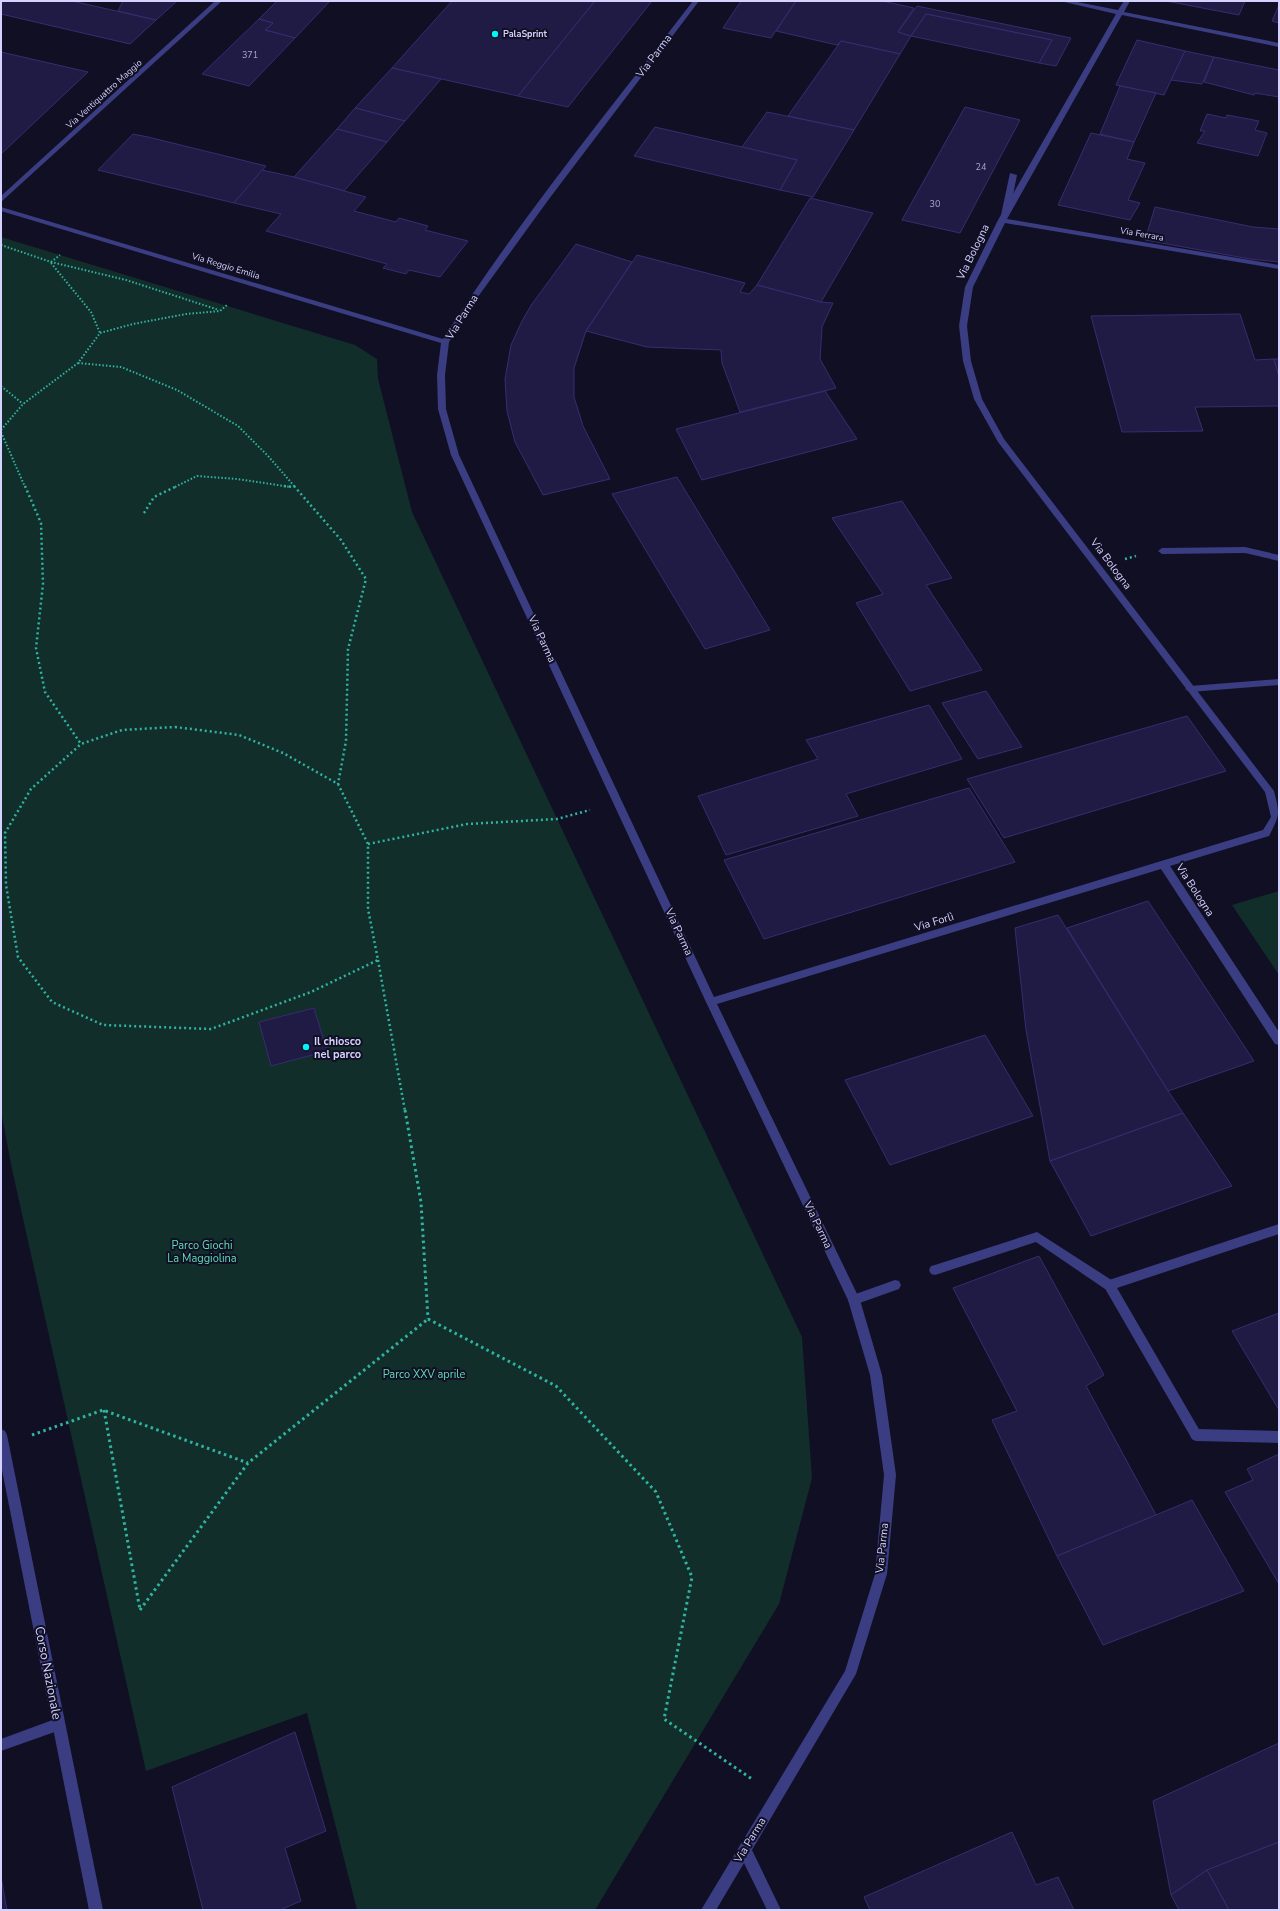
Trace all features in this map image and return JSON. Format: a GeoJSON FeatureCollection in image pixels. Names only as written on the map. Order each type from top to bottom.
{"type":"FeatureCollection","features":[{"type":"Feature","properties":{"kind":"street","name":"Via Ventiquattro Maggio"},"geometry":{"type":"LineString","coordinates":[[1,200],[218,1]]}},
{"type":"Feature","properties":{"kind":"street","name":"Via Parma"},"geometry":{"type":"LineString","coordinates":[[696,1],[546,197],[469,304],[445,342],[441,375],[442,409],[455,455],[711,1002],[854,1300],[876,1375],[890,1475],[881,1574],[850,1674],[708,1910]]}},
{"type":"Feature","properties":{"kind":"street"},"geometry":{"type":"LineString","coordinates":[[1063,1],[1279,45]]}},
{"type":"Feature","properties":{"kind":"street","name":"Via Bologna"},"geometry":{"type":"LineString","coordinates":[[1127,1],[1003,218],[969,287],[963,326],[967,361],[978,399],[1001,440],[1269,791],[1276,817],[1266,833],[1164,864],[1279,1040]]}},
{"type":"Feature","properties":{"kind":"street"},"geometry":{"type":"LineString","coordinates":[[1003,218],[1013,174]]}},
{"type":"Feature","properties":{"kind":"street","name":"Via Reggio Emilia"},"geometry":{"type":"LineString","coordinates":[[1,210],[445,342]]}},
{"type":"Feature","properties":{"kind":"street","name":"Via Ferrara"},"geometry":{"type":"LineString","coordinates":[[1003,218],[1279,267]]}},
{"type":"Feature","properties":{"kind":"street"},"geometry":{"type":"LineString","coordinates":[[1162,551],[1245,550],[1279,558]]}},
{"type":"Feature","properties":{"kind":"street"},"geometry":{"type":"LineString","coordinates":[[1190,688],[1279,682]]}},
{"type":"Feature","properties":{"kind":"street","name":"Via Forlì"},"geometry":{"type":"LineString","coordinates":[[711,1002],[1164,864]]}},
{"type":"Feature","properties":{"kind":"street"},"geometry":{"type":"LineString","coordinates":[[1109,1285],[1279,1229]]}},
{"type":"Feature","properties":{"kind":"street"},"geometry":{"type":"LineString","coordinates":[[935,1270],[1037,1237],[1109,1285],[1196,1435],[1279,1437]]}},
{"type":"Feature","properties":{"kind":"street"},"geometry":{"type":"LineString","coordinates":[[854,1300],[895,1285]]}},
{"type":"Feature","properties":{"kind":"street","name":"Corso Nazionale"},"geometry":{"type":"LineString","coordinates":[[2,1440],[96,1910]]}},
{"type":"Feature","properties":{"kind":"street"},"geometry":{"type":"LineString","coordinates":[[1,1745],[58,1724]]}},
{"type":"Feature","properties":{"kind":"street"},"geometry":{"type":"LineString","coordinates":[[744,1850],[774,1910]]}},
{"type":"Feature","properties":{"kind":"path"},"geometry":{"type":"LineString","coordinates":[[1,245],[51,262],[126,280],[220,311],[186,314],[133,324],[100,333],[78,363],[23,404],[1,431],[41,523],[43,584],[36,648],[45,692],[81,744]]}},
{"type":"Feature","properties":{"kind":"path"},"geometry":{"type":"LineString","coordinates":[[51,262],[91,312],[100,333]]}},
{"type":"Feature","properties":{"kind":"path"},"geometry":{"type":"LineString","coordinates":[[78,363],[121,367],[177,390],[238,426],[269,457],[341,540],[366,579],[348,649],[346,741],[338,784]]}},
{"type":"Feature","properties":{"kind":"path"},"geometry":{"type":"LineString","coordinates":[[1,386],[23,404]]}},
{"type":"Feature","properties":{"kind":"path"},"geometry":{"type":"LineString","coordinates":[[144,513],[154,497],[197,476],[237,479],[294,487]]}},
{"type":"Feature","properties":{"kind":"path"},"geometry":{"type":"LineString","coordinates":[[1096,565],[1162,551]]}},
{"type":"Feature","properties":{"kind":"path"},"geometry":{"type":"LineString","coordinates":[[378,960],[311,992],[212,1030],[103,1025],[52,1002],[18,957],[6,885],[3,834],[31,789],[81,744],[122,730],[175,727],[239,735],[283,753],[338,784],[368,844],[368,909],[378,960],[421,1202],[428,1319]]}},
{"type":"Feature","properties":{"kind":"path"},"geometry":{"type":"LineString","coordinates":[[368,844],[467,824],[557,819],[619,803]]}},
{"type":"Feature","properties":{"kind":"path"},"geometry":{"type":"LineString","coordinates":[[103,1410],[140,1610],[248,1463],[428,1319]]}},
{"type":"Feature","properties":{"kind":"path"},"geometry":{"type":"LineString","coordinates":[[428,1319],[556,1386],[656,1492],[692,1577],[664,1719],[777,1796]]}},
{"type":"Feature","properties":{"kind":"path"},"geometry":{"type":"LineString","coordinates":[[2,1440],[103,1410],[248,1463]]}},
{"type":"Feature","properties":{"kind":"green space","name":"Parco XXV aprile"},"geometry":{"type":"Polygon","coordinates":[[[1,237],[355,345],[377,359],[378,379],[412,512],[802,1337],[812,1478],[779,1604],[595,1910],[357,1910],[307,1713],[146,1771],[12,1169],[1,1111],[1,237]]]}},
{"type":"Feature","properties":{"kind":"green space"},"geometry":{"type":"Polygon","coordinates":[[[1279,891],[1279,975],[1232,905],[1279,891]]]}},
{"type":"Feature","properties":{"kind":"building"},"geometry":{"type":"Polygon","coordinates":[[[1,1],[72,1],[156,20],[130,44],[1,14],[1,1]]]}},
{"type":"Feature","properties":{"kind":"building"},"geometry":{"type":"Polygon","coordinates":[[[123,1],[177,1],[156,20],[118,11],[123,1]]]}},
{"type":"Feature","properties":{"kind":"building"},"geometry":{"type":"Polygon","coordinates":[[[277,1],[330,1],[295,38],[265,30],[273,23],[259,19],[277,1]]]}},
{"type":"Feature","properties":{"kind":"building","name":"PalaSprint"},"geometry":{"type":"Polygon","coordinates":[[[452,1],[595,1],[518,96],[392,68],[452,1]]]}},
{"type":"Feature","properties":{"kind":"building"},"geometry":{"type":"Polygon","coordinates":[[[595,1],[652,1],[568,107],[518,96],[595,1]]]}},
{"type":"Feature","properties":{"kind":"building"},"geometry":{"type":"Polygon","coordinates":[[[741,1],[796,1],[771,38],[723,28],[741,1]]]}},
{"type":"Feature","properties":{"kind":"building"},"geometry":{"type":"Polygon","coordinates":[[[796,1],[882,1],[914,8],[898,32],[911,36],[900,54],[841,41],[837,45],[776,31],[796,1]]]}},
{"type":"Feature","properties":{"kind":"building"},"geometry":{"type":"Polygon","coordinates":[[[1166,1],[1245,1],[1239,15],[1166,1]]]}},
{"type":"Feature","properties":{"kind":"building"},"geometry":{"type":"Polygon","coordinates":[[[1279,5],[1279,23],[1272,21],[1279,5]]]}},
{"type":"Feature","properties":{"kind":"building"},"geometry":{"type":"Polygon","coordinates":[[[917,6],[1071,38],[1056,66],[1039,63],[1052,40],[926,14],[911,36],[898,32],[917,6]]]}},
{"type":"Feature","properties":{"kind":"building"},"geometry":{"type":"Polygon","coordinates":[[[926,14],[1052,40],[1039,63],[911,36],[926,14]]]}},
{"type":"Feature","properties":{"kind":"building"},"geometry":{"type":"Polygon","coordinates":[[[259,19],[273,23],[265,30],[295,38],[249,86],[202,74],[259,19]]]}},
{"type":"Feature","properties":{"kind":"building"},"geometry":{"type":"Polygon","coordinates":[[[1137,40],[1185,51],[1164,95],[1116,85],[1137,40]]]}},
{"type":"Feature","properties":{"kind":"building"},"geometry":{"type":"Polygon","coordinates":[[[841,41],[900,54],[854,130],[788,116],[841,41]]]}},
{"type":"Feature","properties":{"kind":"building"},"geometry":{"type":"Polygon","coordinates":[[[1185,51],[1214,57],[1202,84],[1171,80],[1185,51]]]}},
{"type":"Feature","properties":{"kind":"building"},"geometry":{"type":"Polygon","coordinates":[[[1,52],[88,72],[1,154],[1,52]]]}},
{"type":"Feature","properties":{"kind":"building"},"geometry":{"type":"Polygon","coordinates":[[[1214,57],[1279,70],[1279,97],[1255,93],[1254,95],[1204,82],[1214,57]]]}},
{"type":"Feature","properties":{"kind":"building"},"geometry":{"type":"Polygon","coordinates":[[[392,68],[441,79],[405,121],[355,108],[392,68]]]}},
{"type":"Feature","properties":{"kind":"building"},"geometry":{"type":"Polygon","coordinates":[[[1120,86],[1156,93],[1134,142],[1100,134],[1120,86]]]}},
{"type":"Feature","properties":{"kind":"building"},"geometry":{"type":"Polygon","coordinates":[[[965,107],[1020,120],[960,233],[902,220],[965,107]]]}},
{"type":"Feature","properties":{"kind":"building"},"geometry":{"type":"Polygon","coordinates":[[[355,108],[405,121],[387,142],[337,129],[355,108]]]}},
{"type":"Feature","properties":{"kind":"building"},"geometry":{"type":"Polygon","coordinates":[[[767,112],[854,130],[813,197],[780,190],[797,160],[742,147],[767,112]]]}},
{"type":"Feature","properties":{"kind":"building"},"geometry":{"type":"Polygon","coordinates":[[[1207,114],[1226,118],[1227,115],[1259,121],[1255,130],[1267,133],[1258,156],[1197,143],[1205,131],[1200,131],[1207,114]]]}},
{"type":"Feature","properties":{"kind":"building"},"geometry":{"type":"Polygon","coordinates":[[[655,127],[797,160],[780,190],[634,156],[655,127]]]}},
{"type":"Feature","properties":{"kind":"building"},"geometry":{"type":"Polygon","coordinates":[[[337,129],[387,142],[344,191],[294,177],[337,129]]]}},
{"type":"Feature","properties":{"kind":"building"},"geometry":{"type":"Polygon","coordinates":[[[1091,133],[1134,142],[1127,159],[1145,163],[1128,200],[1140,203],[1130,220],[1058,205],[1091,133]]]}},
{"type":"Feature","properties":{"kind":"building"},"geometry":{"type":"Polygon","coordinates":[[[133,134],[266,166],[234,203],[98,170],[133,134]]]}},
{"type":"Feature","properties":{"kind":"building"},"geometry":{"type":"Polygon","coordinates":[[[262,170],[294,177],[366,197],[354,211],[396,222],[399,218],[428,226],[425,230],[468,241],[440,277],[409,270],[406,274],[383,268],[387,264],[266,231],[281,214],[234,203],[262,170]]]}},
{"type":"Feature","properties":{"kind":"building"},"geometry":{"type":"Polygon","coordinates":[[[810,198],[873,213],[821,302],[757,285],[810,198]]]}},
{"type":"Feature","properties":{"kind":"building"},"geometry":{"type":"Polygon","coordinates":[[[1155,207],[1253,227],[1279,229],[1279,262],[1250,259],[1145,240],[1155,207]]]}},
{"type":"Feature","properties":{"kind":"building"},"geometry":{"type":"Polygon","coordinates":[[[576,244],[632,262],[586,331],[574,368],[574,397],[583,426],[610,479],[543,495],[515,442],[507,411],[505,379],[511,345],[522,321],[532,304],[576,244]]]}},
{"type":"Feature","properties":{"kind":"building"},"geometry":{"type":"Polygon","coordinates":[[[637,255],[745,283],[740,292],[749,294],[757,285],[821,302],[833,303],[822,327],[820,359],[836,388],[740,412],[722,363],[721,350],[647,347],[586,331],[637,255]]]}},
{"type":"Feature","properties":{"kind":"building"},"geometry":{"type":"Polygon","coordinates":[[[1240,314],[1255,360],[1274,359],[1279,376],[1279,406],[1195,407],[1203,431],[1122,432],[1091,316],[1240,314]]]}},
{"type":"Feature","properties":{"kind":"building"},"geometry":{"type":"Polygon","coordinates":[[[1274,359],[1279,359],[1279,376],[1274,359]]]}},
{"type":"Feature","properties":{"kind":"building"},"geometry":{"type":"Polygon","coordinates":[[[825,391],[857,439],[702,480],[676,429],[825,391]]]}},
{"type":"Feature","properties":{"kind":"building"},"geometry":{"type":"Polygon","coordinates":[[[677,477],[770,630],[705,649],[612,494],[677,477]]]}},
{"type":"Feature","properties":{"kind":"building"},"geometry":{"type":"Polygon","coordinates":[[[902,501],[952,578],[926,585],[982,670],[910,691],[856,603],[883,594],[832,518],[902,501]]]}},
{"type":"Feature","properties":{"kind":"building"},"geometry":{"type":"Polygon","coordinates":[[[986,691],[1022,747],[978,759],[942,703],[986,691]]]}},
{"type":"Feature","properties":{"kind":"building"},"geometry":{"type":"Polygon","coordinates":[[[929,705],[962,759],[846,794],[858,816],[726,855],[698,796],[818,759],[806,740],[929,705]]]}},
{"type":"Feature","properties":{"kind":"building"},"geometry":{"type":"Polygon","coordinates":[[[1187,716],[1226,771],[1004,838],[967,779],[1187,716]]]}},
{"type":"Feature","properties":{"kind":"building"},"geometry":{"type":"Polygon","coordinates":[[[969,788],[1015,862],[764,939],[724,860],[969,788]]]}},
{"type":"Feature","properties":{"kind":"building"},"geometry":{"type":"Polygon","coordinates":[[[1148,901],[1254,1061],[1168,1091],[1067,928],[1148,901]]]}},
{"type":"Feature","properties":{"kind":"building"},"geometry":{"type":"Polygon","coordinates":[[[1058,915],[1183,1113],[1050,1161],[1026,1030],[1015,928],[1058,915]]]}},
{"type":"Feature","properties":{"kind":"building"},"geometry":{"type":"Polygon","coordinates":[[[314,1008],[327,1051],[271,1066],[259,1022],[314,1008]]]}},
{"type":"Feature","properties":{"kind":"building"},"geometry":{"type":"Polygon","coordinates":[[[985,1035],[1033,1116],[890,1165],[845,1080],[985,1035]]]}},
{"type":"Feature","properties":{"kind":"building"},"geometry":{"type":"Polygon","coordinates":[[[1183,1113],[1232,1186],[1091,1236],[1050,1161],[1183,1113]]]}},
{"type":"Feature","properties":{"kind":"building"},"geometry":{"type":"Polygon","coordinates":[[[1039,1256],[1104,1375],[1086,1386],[1156,1515],[1057,1556],[992,1420],[1017,1411],[953,1288],[1039,1256]]]}},
{"type":"Feature","properties":{"kind":"building"},"geometry":{"type":"Polygon","coordinates":[[[1279,1313],[1279,1410],[1232,1331],[1279,1313]]]}},
{"type":"Feature","properties":{"kind":"building"},"geometry":{"type":"Polygon","coordinates":[[[1279,1454],[1279,1584],[1225,1492],[1253,1480],[1247,1469],[1279,1454]]]}},
{"type":"Feature","properties":{"kind":"building"},"geometry":{"type":"Polygon","coordinates":[[[1192,1500],[1244,1591],[1103,1645],[1057,1556],[1192,1500]]]}},
{"type":"Feature","properties":{"kind":"building"},"geometry":{"type":"Polygon","coordinates":[[[295,1732],[326,1831],[285,1848],[301,1901],[280,1910],[203,1910],[172,1787],[295,1732]]]}},
{"type":"Feature","properties":{"kind":"building"},"geometry":{"type":"Polygon","coordinates":[[[1279,1743],[1279,1842],[1207,1870],[1171,1895],[1153,1801],[1279,1743]]]}},
{"type":"Feature","properties":{"kind":"building"},"geometry":{"type":"Polygon","coordinates":[[[1012,1832],[1036,1885],[1058,1877],[1074,1910],[870,1910],[864,1897],[1012,1832]]]}},
{"type":"Feature","properties":{"kind":"building"},"geometry":{"type":"Polygon","coordinates":[[[1279,1842],[1279,1910],[1229,1910],[1207,1870],[1279,1842]]]}},
{"type":"Feature","properties":{"kind":"building"},"geometry":{"type":"Polygon","coordinates":[[[1207,1870],[1229,1910],[1179,1910],[1171,1895],[1207,1870]]]}},
{"type":"Feature","properties":{"kind":"building"},"geometry":{"type":"Polygon","coordinates":[[[1,1877],[7,1910],[1,1910],[1,1877]]]}},
{"type":"Feature","properties":{"kind":"place","name":"PalaSprint"},"geometry":{"type":"Point","coordinates":[495,34]}},
{"type":"Feature","properties":{"kind":"place","name":"Il chiosco nel parco"},"geometry":{"type":"Point","coordinates":[306,1047]}},
{"type":"Feature","properties":{"kind":"park label","name":"Parco Giochi La Maggiolina"},"geometry":{"type":"Point","coordinates":[202,1251]}}]}
